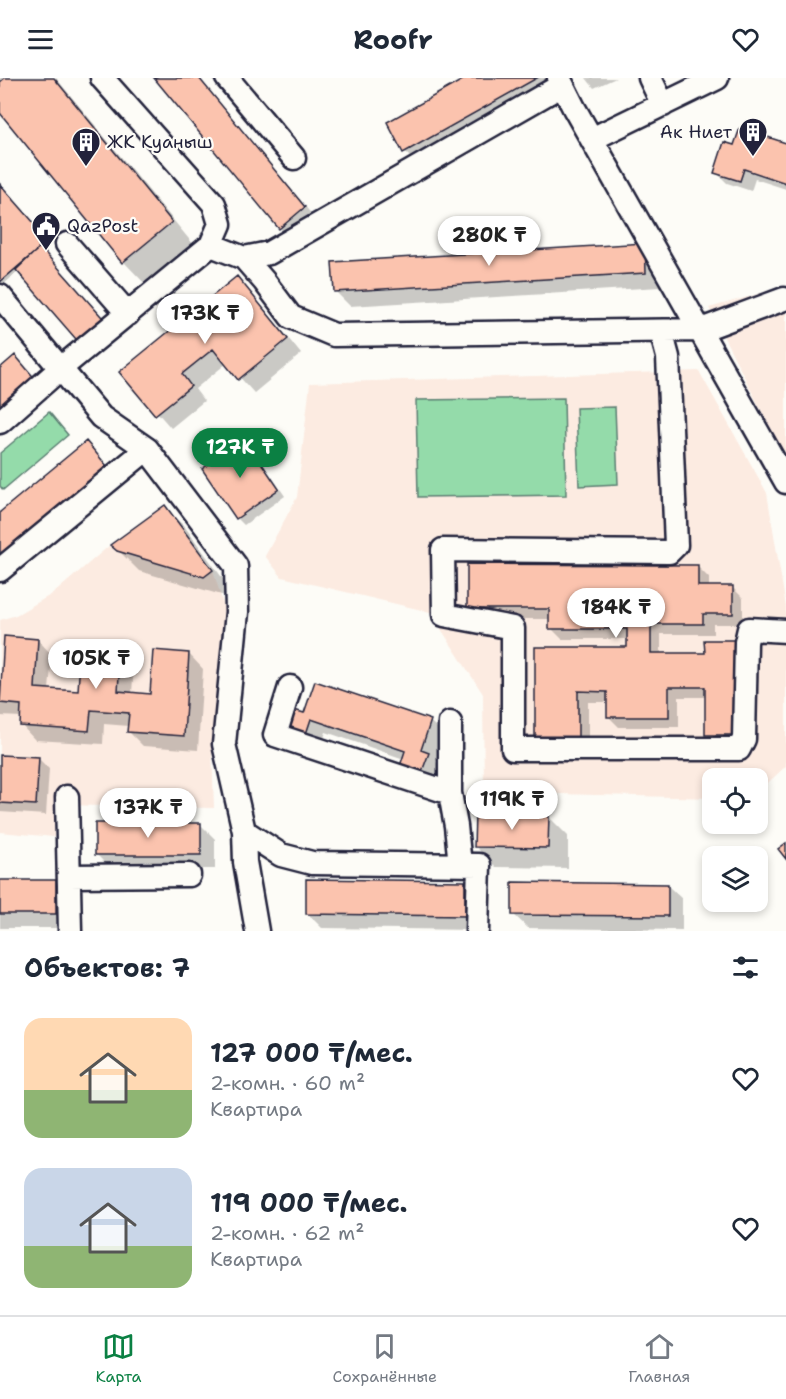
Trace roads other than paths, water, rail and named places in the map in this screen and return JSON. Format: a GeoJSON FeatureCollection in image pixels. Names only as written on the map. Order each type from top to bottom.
{"type":"FeatureCollection","features":[{"type":"Feature","properties":{"kind":"lane"},"geometry":{"type":"LineString","coordinates":[[0,422],[61,368],[211,245],[220,224],[214,204],[102,78]]}},
{"type":"Feature","properties":{"kind":"lane"},"geometry":{"type":"LineString","coordinates":[[228,78],[294,158]]}},
{"type":"Feature","properties":{"kind":"lane"},"geometry":{"type":"LineString","coordinates":[[651,78],[663,105]]}},
{"type":"Feature","properties":{"kind":"lane"},"geometry":{"type":"LineString","coordinates":[[592,139],[717,78]]}},
{"type":"Feature","properties":{"kind":"lane"},"geometry":{"type":"LineString","coordinates":[[244,258],[269,253],[561,82],[786,482]]}},
{"type":"Feature","properties":{"kind":"lane"},"geometry":{"type":"LineString","coordinates":[[67,244],[128,314]]}},
{"type":"Feature","properties":{"kind":"lane"},"geometry":{"type":"LineString","coordinates":[[211,245],[244,258],[291,317],[334,335],[700,330],[784,299]]}},
{"type":"Feature","properties":{"kind":"lane"},"geometry":{"type":"LineString","coordinates":[[0,296],[101,417],[147,449],[236,566],[237,612],[224,744],[244,831],[245,862],[257,931]]}},
{"type":"Feature","properties":{"kind":"lane"},"geometry":{"type":"LineString","coordinates":[[661,331],[668,357],[676,545],[669,552],[443,549],[444,615],[513,628],[513,749],[739,749],[744,739],[746,642],[749,629],[786,632]]}},
{"type":"Feature","properties":{"kind":"lane"},"geometry":{"type":"LineString","coordinates":[[0,570],[147,449]]}},
{"type":"Feature","properties":{"kind":"lane"},"geometry":{"type":"LineString","coordinates":[[290,687],[275,735],[450,793]]}},
{"type":"Feature","properties":{"kind":"lane"},"geometry":{"type":"LineString","coordinates":[[450,723],[450,793],[460,865]]}},
{"type":"Feature","properties":{"kind":"lane"},"geometry":{"type":"LineString","coordinates":[[67,796],[70,931]]}},
{"type":"Feature","properties":{"kind":"lane"},"geometry":{"type":"LineString","coordinates":[[244,831],[281,855],[312,863],[479,865],[477,931]]}},
{"type":"Feature","properties":{"kind":"lane"},"geometry":{"type":"LineString","coordinates":[[69,876],[189,875]]}},
{"type":"Feature","properties":{"kind":"place","name":"Ак Ниет"},"geometry":{"type":"Point","coordinates":[753,158]}},
{"type":"Feature","properties":{"kind":"place","name":"ЖК Куаныш"},"geometry":{"type":"Point","coordinates":[86,168]}},
{"type":"Feature","properties":{"kind":"place","name":"QazPost"},"geometry":{"type":"Point","coordinates":[46,252]}}]}
